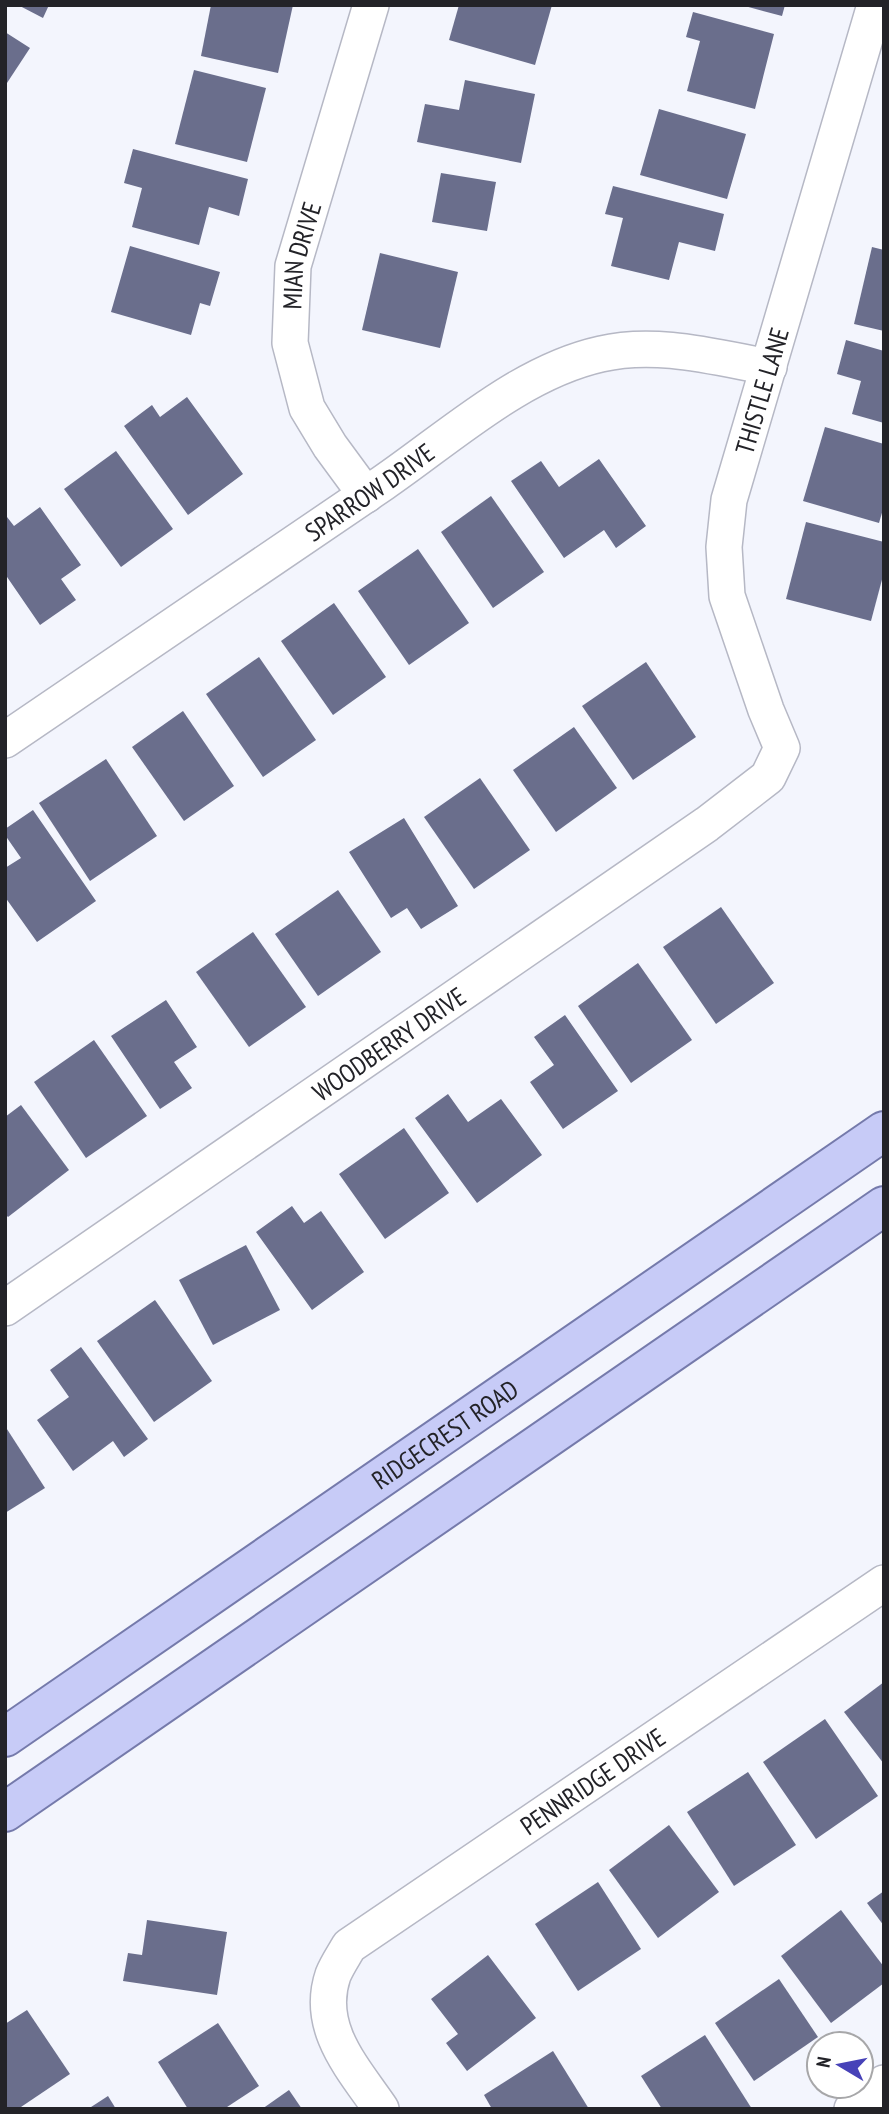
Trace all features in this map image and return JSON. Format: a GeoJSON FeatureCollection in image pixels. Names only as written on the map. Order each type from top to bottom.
{"type":"FeatureCollection","features":[{"type":"Feature","properties":{"kind":"main road","name":"RIDGECREST ROAD"},"geometry":{"type":"LineString","coordinates":[[5,1737],[884,1131]]}},
{"type":"Feature","properties":{"kind":"main road"},"geometry":{"type":"LineString","coordinates":[[5,1812],[884,1206]]}},
{"type":"Feature","properties":{"kind":"street","name":"MIAN DRIVE"},"geometry":{"type":"LineString","coordinates":[[366,495],[330,446],[307,408],[290,342],[293,266],[371,5]]}},
{"type":"Feature","properties":{"kind":"street","name":"THISTLE LANE"},"geometry":{"type":"LineString","coordinates":[[768,777],[782,748],[765,710],[727,596],[724,547],[729,500],[875,5]]}},
{"type":"Feature","properties":{"kind":"street","name":"SPARROW DRIVE"},"geometry":{"type":"LineString","coordinates":[[5,740],[366,495],[515,390],[554,369],[600,354],[676,350],[769,367]]}},
{"type":"Feature","properties":{"kind":"street","name":"WOODBERRY DRIVE"},"geometry":{"type":"LineString","coordinates":[[5,1308],[695,832],[768,777]]}},
{"type":"Feature","properties":{"kind":"street","name":"PENNRIDGE DRIVE"},"geometry":{"type":"LineString","coordinates":[[381,2109],[339,2049],[331,2026],[327,2001],[334,1974],[349,1946],[884,1583]]}},
{"type":"Feature","properties":{"kind":"street"},"geometry":{"type":"LineString","coordinates":[[852,2109],[884,2083]]}},
{"type":"Feature","properties":{"kind":"building"},"geometry":{"type":"Polygon","coordinates":[[[18,5],[49,5],[43,18],[18,5]]]}},
{"type":"Feature","properties":{"kind":"building"},"geometry":{"type":"Polygon","coordinates":[[[211,5],[293,5],[278,73],[201,56],[211,5]]]}},
{"type":"Feature","properties":{"kind":"building"},"geometry":{"type":"Polygon","coordinates":[[[459,5],[552,5],[535,65],[449,40],[459,5]]]}},
{"type":"Feature","properties":{"kind":"building"},"geometry":{"type":"Polygon","coordinates":[[[741,5],[785,5],[782,16],[741,5]]]}},
{"type":"Feature","properties":{"kind":"building"},"geometry":{"type":"Polygon","coordinates":[[[693,12],[774,34],[755,109],[687,91],[700,41],[686,37],[693,12]]]}},
{"type":"Feature","properties":{"kind":"building"},"geometry":{"type":"Polygon","coordinates":[[[5,32],[30,48],[5,86],[5,32]]]}},
{"type":"Feature","properties":{"kind":"building"},"geometry":{"type":"Polygon","coordinates":[[[194,70],[266,88],[247,162],[175,144],[194,70]]]}},
{"type":"Feature","properties":{"kind":"building"},"geometry":{"type":"Polygon","coordinates":[[[465,80],[535,94],[521,163],[417,142],[425,104],[459,110],[465,80]]]}},
{"type":"Feature","properties":{"kind":"building"},"geometry":{"type":"Polygon","coordinates":[[[659,109],[746,134],[727,199],[640,175],[659,109]]]}},
{"type":"Feature","properties":{"kind":"building"},"geometry":{"type":"Polygon","coordinates":[[[133,149],[248,179],[239,216],[209,207],[199,245],[132,227],[142,188],[124,183],[133,149]]]}},
{"type":"Feature","properties":{"kind":"building"},"geometry":{"type":"Polygon","coordinates":[[[441,173],[496,182],[487,231],[432,222],[441,173]]]}},
{"type":"Feature","properties":{"kind":"building"},"geometry":{"type":"Polygon","coordinates":[[[613,186],[724,214],[715,251],[679,242],[669,280],[611,266],[623,218],[605,214],[613,186]]]}},
{"type":"Feature","properties":{"kind":"building"},"geometry":{"type":"Polygon","coordinates":[[[130,246],[220,272],[210,306],[200,303],[191,335],[111,312],[130,246]]]}},
{"type":"Feature","properties":{"kind":"building"},"geometry":{"type":"Polygon","coordinates":[[[872,247],[884,250],[884,331],[854,324],[872,247]]]}},
{"type":"Feature","properties":{"kind":"building"},"geometry":{"type":"Polygon","coordinates":[[[380,253],[458,272],[440,348],[362,330],[380,253]]]}},
{"type":"Feature","properties":{"kind":"building"},"geometry":{"type":"Polygon","coordinates":[[[846,340],[884,351],[884,423],[852,414],[861,381],[837,374],[846,340]]]}},
{"type":"Feature","properties":{"kind":"building"},"geometry":{"type":"Polygon","coordinates":[[[187,397],[243,474],[188,515],[124,426],[152,405],[160,417],[187,397]]]}},
{"type":"Feature","properties":{"kind":"building"},"geometry":{"type":"Polygon","coordinates":[[[825,427],[884,444],[884,506],[879,523],[803,501],[825,427]]]}},
{"type":"Feature","properties":{"kind":"building"},"geometry":{"type":"Polygon","coordinates":[[[116,451],[173,529],[121,567],[64,489],[116,451]]]}},
{"type":"Feature","properties":{"kind":"building"},"geometry":{"type":"Polygon","coordinates":[[[599,459],[646,526],[616,548],[604,530],[564,558],[511,481],[541,461],[559,487],[599,459]]]}},
{"type":"Feature","properties":{"kind":"building"},"geometry":{"type":"Polygon","coordinates":[[[491,496],[544,572],[493,608],[441,532],[491,496]]]}},
{"type":"Feature","properties":{"kind":"building"},"geometry":{"type":"Polygon","coordinates":[[[40,507],[81,565],[61,579],[76,600],[40,625],[5,574],[5,518],[14,526],[40,507]]]}},
{"type":"Feature","properties":{"kind":"building"},"geometry":{"type":"Polygon","coordinates":[[[806,522],[884,542],[884,572],[871,621],[786,599],[806,522]]]}},
{"type":"Feature","properties":{"kind":"building"},"geometry":{"type":"Polygon","coordinates":[[[418,549],[469,623],[409,665],[358,591],[418,549]]]}},
{"type":"Feature","properties":{"kind":"building"},"geometry":{"type":"Polygon","coordinates":[[[334,603],[386,677],[333,715],[281,641],[334,603]]]}},
{"type":"Feature","properties":{"kind":"building"},"geometry":{"type":"Polygon","coordinates":[[[259,657],[316,740],[263,777],[206,694],[259,657]]]}},
{"type":"Feature","properties":{"kind":"building"},"geometry":{"type":"Polygon","coordinates":[[[646,662],[696,737],[633,780],[582,706],[646,662]]]}},
{"type":"Feature","properties":{"kind":"building"},"geometry":{"type":"Polygon","coordinates":[[[183,711],[234,786],[184,821],[132,747],[183,711]]]}},
{"type":"Feature","properties":{"kind":"building"},"geometry":{"type":"Polygon","coordinates":[[[574,727],[617,788],[556,832],[513,770],[574,727]]]}},
{"type":"Feature","properties":{"kind":"building"},"geometry":{"type":"Polygon","coordinates":[[[106,759],[157,836],[90,881],[39,803],[106,759]]]}},
{"type":"Feature","properties":{"kind":"building"},"geometry":{"type":"Polygon","coordinates":[[[480,778],[530,850],[474,889],[424,817],[480,778]]]}},
{"type":"Feature","properties":{"kind":"building"},"geometry":{"type":"Polygon","coordinates":[[[33,810],[96,901],[37,942],[5,897],[5,868],[21,858],[5,835],[5,829],[33,810]]]}},
{"type":"Feature","properties":{"kind":"building"},"geometry":{"type":"Polygon","coordinates":[[[404,818],[458,906],[421,929],[407,908],[391,918],[349,852],[404,818]]]}},
{"type":"Feature","properties":{"kind":"building"},"geometry":{"type":"Polygon","coordinates":[[[338,890],[381,952],[318,996],[275,934],[338,890]]]}},
{"type":"Feature","properties":{"kind":"building"},"geometry":{"type":"Polygon","coordinates":[[[721,907],[774,983],[716,1024],[663,947],[721,907]]]}},
{"type":"Feature","properties":{"kind":"building"},"geometry":{"type":"Polygon","coordinates":[[[253,932],[306,1007],[249,1047],[196,972],[253,932]]]}},
{"type":"Feature","properties":{"kind":"building"},"geometry":{"type":"Polygon","coordinates":[[[638,963],[692,1040],[631,1083],[578,1006],[638,963]]]}},
{"type":"Feature","properties":{"kind":"building"},"geometry":{"type":"Polygon","coordinates":[[[166,1000],[197,1047],[174,1062],[192,1088],[160,1109],[111,1036],[166,1000]]]}},
{"type":"Feature","properties":{"kind":"building"},"geometry":{"type":"Polygon","coordinates":[[[565,1015],[618,1091],[563,1129],[530,1082],[554,1065],[534,1037],[565,1015]]]}},
{"type":"Feature","properties":{"kind":"building"},"geometry":{"type":"Polygon","coordinates":[[[94,1040],[147,1116],[86,1158],[34,1082],[94,1040]]]}},
{"type":"Feature","properties":{"kind":"building"},"geometry":{"type":"Polygon","coordinates":[[[448,1094],[468,1122],[501,1099],[542,1155],[477,1203],[415,1118],[448,1094]]]}},
{"type":"Feature","properties":{"kind":"building"},"geometry":{"type":"Polygon","coordinates":[[[21,1105],[69,1170],[8,1217],[5,1214],[5,1117],[21,1105]]]}},
{"type":"Feature","properties":{"kind":"building"},"geometry":{"type":"Polygon","coordinates":[[[404,1128],[449,1193],[385,1239],[339,1174],[404,1128]]]}},
{"type":"Feature","properties":{"kind":"building"},"geometry":{"type":"Polygon","coordinates":[[[292,1206],[304,1223],[321,1211],[364,1272],[312,1310],[256,1232],[292,1206]]]}},
{"type":"Feature","properties":{"kind":"building"},"geometry":{"type":"Polygon","coordinates":[[[246,1245],[280,1310],[213,1345],[179,1280],[246,1245]]]}},
{"type":"Feature","properties":{"kind":"building"},"geometry":{"type":"Polygon","coordinates":[[[155,1300],[212,1381],[154,1422],[97,1341],[155,1300]]]}},
{"type":"Feature","properties":{"kind":"building"},"geometry":{"type":"Polygon","coordinates":[[[81,1347],[148,1439],[124,1457],[113,1441],[73,1471],[37,1420],[69,1397],[50,1370],[81,1347]]]}},
{"type":"Feature","properties":{"kind":"building"},"geometry":{"type":"Polygon","coordinates":[[[5,1426],[45,1488],[5,1513],[5,1426]]]}},
{"type":"Feature","properties":{"kind":"building"},"geometry":{"type":"Polygon","coordinates":[[[884,1682],[884,1764],[844,1712],[884,1682]]]}},
{"type":"Feature","properties":{"kind":"building"},"geometry":{"type":"Polygon","coordinates":[[[825,1719],[878,1796],[816,1839],[763,1762],[825,1719]]]}},
{"type":"Feature","properties":{"kind":"building"},"geometry":{"type":"Polygon","coordinates":[[[748,1772],[796,1845],[734,1886],[687,1812],[748,1772]]]}},
{"type":"Feature","properties":{"kind":"building"},"geometry":{"type":"Polygon","coordinates":[[[669,1825],[719,1892],[658,1938],[609,1870],[669,1825]]]}},
{"type":"Feature","properties":{"kind":"building"},"geometry":{"type":"Polygon","coordinates":[[[598,1882],[641,1949],[578,1991],[535,1924],[598,1882]]]}},
{"type":"Feature","properties":{"kind":"building"},"geometry":{"type":"Polygon","coordinates":[[[884,1891],[884,1926],[867,1903],[884,1891]]]}},
{"type":"Feature","properties":{"kind":"building"},"geometry":{"type":"Polygon","coordinates":[[[841,1910],[884,1967],[884,1983],[831,2023],[781,1956],[841,1910]]]}},
{"type":"Feature","properties":{"kind":"building"},"geometry":{"type":"Polygon","coordinates":[[[147,1920],[227,1932],[217,1995],[123,1981],[128,1953],[142,1955],[147,1920]]]}},
{"type":"Feature","properties":{"kind":"building"},"geometry":{"type":"Polygon","coordinates":[[[488,1955],[536,2018],[467,2071],[446,2043],[458,2034],[431,1999],[488,1955]]]}},
{"type":"Feature","properties":{"kind":"building"},"geometry":{"type":"Polygon","coordinates":[[[779,1979],[813,2030],[805,2030],[805,2046],[754,2081],[715,2023],[779,1979]]]}},
{"type":"Feature","properties":{"kind":"building"},"geometry":{"type":"Polygon","coordinates":[[[27,2010],[70,2074],[18,2109],[5,2109],[5,2024],[27,2010]]]}},
{"type":"Feature","properties":{"kind":"building"},"geometry":{"type":"Polygon","coordinates":[[[218,2023],[259,2086],[224,2109],[188,2109],[158,2062],[218,2023]]]}},
{"type":"Feature","properties":{"kind":"building"},"geometry":{"type":"Polygon","coordinates":[[[705,2035],[752,2109],[662,2109],[641,2076],[705,2035]]]}},
{"type":"Feature","properties":{"kind":"building"},"geometry":{"type":"Polygon","coordinates":[[[553,2051],[589,2109],[492,2109],[484,2095],[553,2051]]]}},
{"type":"Feature","properties":{"kind":"building"},"geometry":{"type":"Polygon","coordinates":[[[289,2090],[302,2109],[262,2109],[289,2090]]]}},
{"type":"Feature","properties":{"kind":"building"},"geometry":{"type":"Polygon","coordinates":[[[108,2096],[116,2109],[88,2109],[108,2096]]]}}]}
